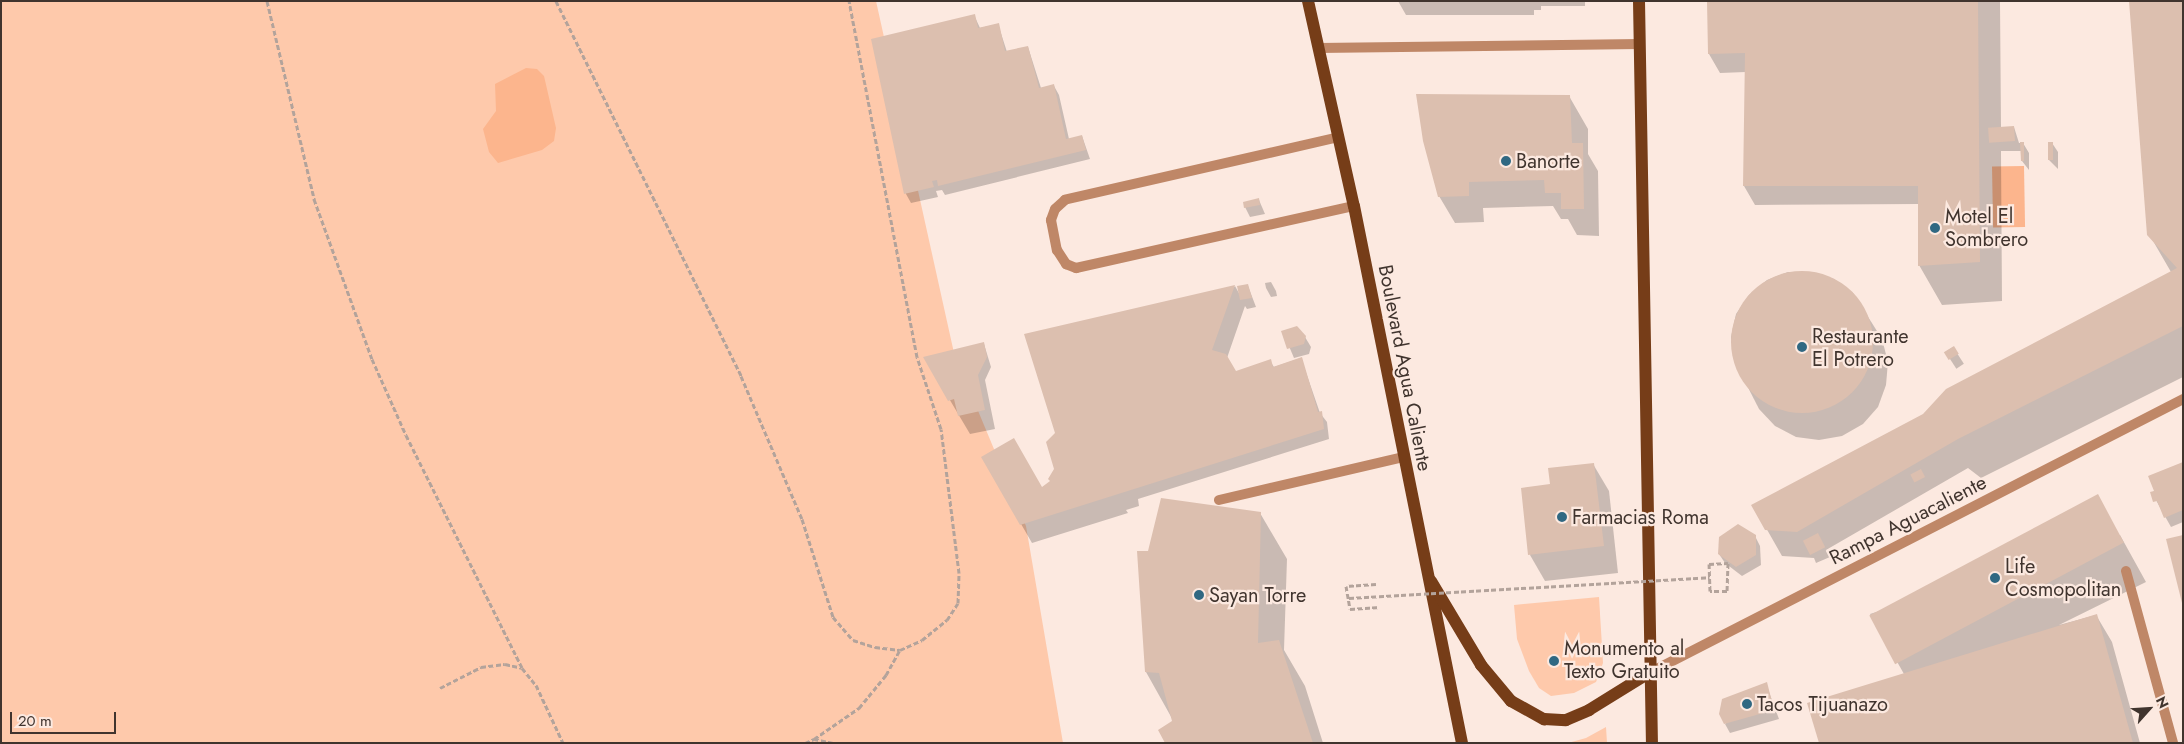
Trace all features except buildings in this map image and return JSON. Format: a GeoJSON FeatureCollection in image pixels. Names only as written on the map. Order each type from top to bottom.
{"type":"FeatureCollection","features":[{"type":"Feature","properties":{"kind":"main road","name":"Boulevard Agua Caliente"},"geometry":{"type":"LineString","coordinates":[[1308,1],[1354,206],[1426,572],[1462,743]]}},
{"type":"Feature","properties":{"kind":"main road"},"geometry":{"type":"LineString","coordinates":[[1638,1],[1649,674],[1652,743]]}},
{"type":"Feature","properties":{"kind":"main road"},"geometry":{"type":"LineString","coordinates":[[1426,572],[1481,665],[1510,701],[1544,719],[1566,720],[1589,710],[1649,674]]}},
{"type":"Feature","properties":{"kind":"street"},"geometry":{"type":"LineString","coordinates":[[1318,48],[1639,44]]}},
{"type":"Feature","properties":{"kind":"street"},"geometry":{"type":"LineString","coordinates":[[1339,137],[1066,200],[1055,209],[1051,220],[1057,250],[1066,264],[1076,268],[1354,206]]}},
{"type":"Feature","properties":{"kind":"street","name":"Rampa Aguacaliente"},"geometry":{"type":"LineString","coordinates":[[1649,674],[2183,399]]}},
{"type":"Feature","properties":{"kind":"street"},"geometry":{"type":"LineString","coordinates":[[1219,500],[1404,457]]}},
{"type":"Feature","properties":{"kind":"street"},"geometry":{"type":"LineString","coordinates":[[2126,571],[2173,743]]}},
{"type":"Feature","properties":{"kind":"path"},"geometry":{"type":"LineString","coordinates":[[267,1],[314,199],[372,359],[406,435],[522,668],[536,685],[563,743]]}},
{"type":"Feature","properties":{"kind":"path"},"geometry":{"type":"LineString","coordinates":[[556,1],[741,376],[802,519],[833,617],[853,640],[875,647],[900,650],[922,640],[947,620],[958,603],[959,573],[941,428],[917,357],[849,1]]}},
{"type":"Feature","properties":{"kind":"path"},"geometry":{"type":"LineString","coordinates":[[1710,564],[1728,564],[1727,591],[1710,591],[1709,577],[1710,564]]}},
{"type":"Feature","properties":{"kind":"path"},"geometry":{"type":"LineString","coordinates":[[1349,598],[1709,577]]}},
{"type":"Feature","properties":{"kind":"path"},"geometry":{"type":"LineString","coordinates":[[1376,584],[1346,586],[1350,609],[1380,608]]}},
{"type":"Feature","properties":{"kind":"path"},"geometry":{"type":"LineString","coordinates":[[805,743],[814,740],[859,708],[886,675],[900,650]]}},
{"type":"Feature","properties":{"kind":"path"},"geometry":{"type":"LineString","coordinates":[[440,688],[481,666],[505,664],[522,668]]}},
{"type":"Feature","properties":{"kind":"path"},"geometry":{"type":"LineString","coordinates":[[814,740],[833,743]]}},
{"type":"Feature","properties":{"kind":"shaded area"},"geometry":{"type":"Polygon","coordinates":[[[1,1],[876,1],[954,353],[1026,526],[1063,743],[1,743],[1,1]]]}},
{"type":"Feature","properties":{"kind":"shaded area"},"geometry":{"type":"Polygon","coordinates":[[[526,68],[537,69],[544,76],[556,128],[554,141],[542,150],[498,163],[489,152],[483,129],[496,111],[495,84],[526,68]]]}},
{"type":"Feature","properties":{"kind":"shaded area"},"geometry":{"type":"Polygon","coordinates":[[[2024,166],[2025,227],[1993,228],[1992,167],[2024,166]]]}},
{"type":"Feature","properties":{"kind":"shaded area"},"geometry":{"type":"Polygon","coordinates":[[[1599,597],[1603,663],[1596,682],[1574,693],[1551,696],[1539,688],[1529,671],[1517,639],[1514,605],[1599,597]]]}},
{"type":"Feature","properties":{"kind":"shaded area"},"geometry":{"type":"Polygon","coordinates":[[[1606,727],[1607,743],[1568,743],[1586,738],[1606,727]]]}},
{"type":"Feature","properties":{"kind":"place","name":"Banorte"},"geometry":{"type":"Point","coordinates":[1506,161]}},
{"type":"Feature","properties":{"kind":"place","name":"Motel El Sombrero"},"geometry":{"type":"Point","coordinates":[1935,228]}},
{"type":"Feature","properties":{"kind":"place","name":"Restaurante El Potrero"},"geometry":{"type":"Point","coordinates":[1802,347]}},
{"type":"Feature","properties":{"kind":"place","name":"Farmacias Roma"},"geometry":{"type":"Point","coordinates":[1562,517]}},
{"type":"Feature","properties":{"kind":"place","name":"Life Cosmopolitan"},"geometry":{"type":"Point","coordinates":[1995,578]}},
{"type":"Feature","properties":{"kind":"place","name":"Sayan Torre"},"geometry":{"type":"Point","coordinates":[1199,595]}},
{"type":"Feature","properties":{"kind":"place","name":"Monumento al Texto Gratuito"},"geometry":{"type":"Point","coordinates":[1554,661]}},
{"type":"Feature","properties":{"kind":"place","name":"Tacos Tijuanazo"},"geometry":{"type":"Point","coordinates":[1747,704]}}]}
